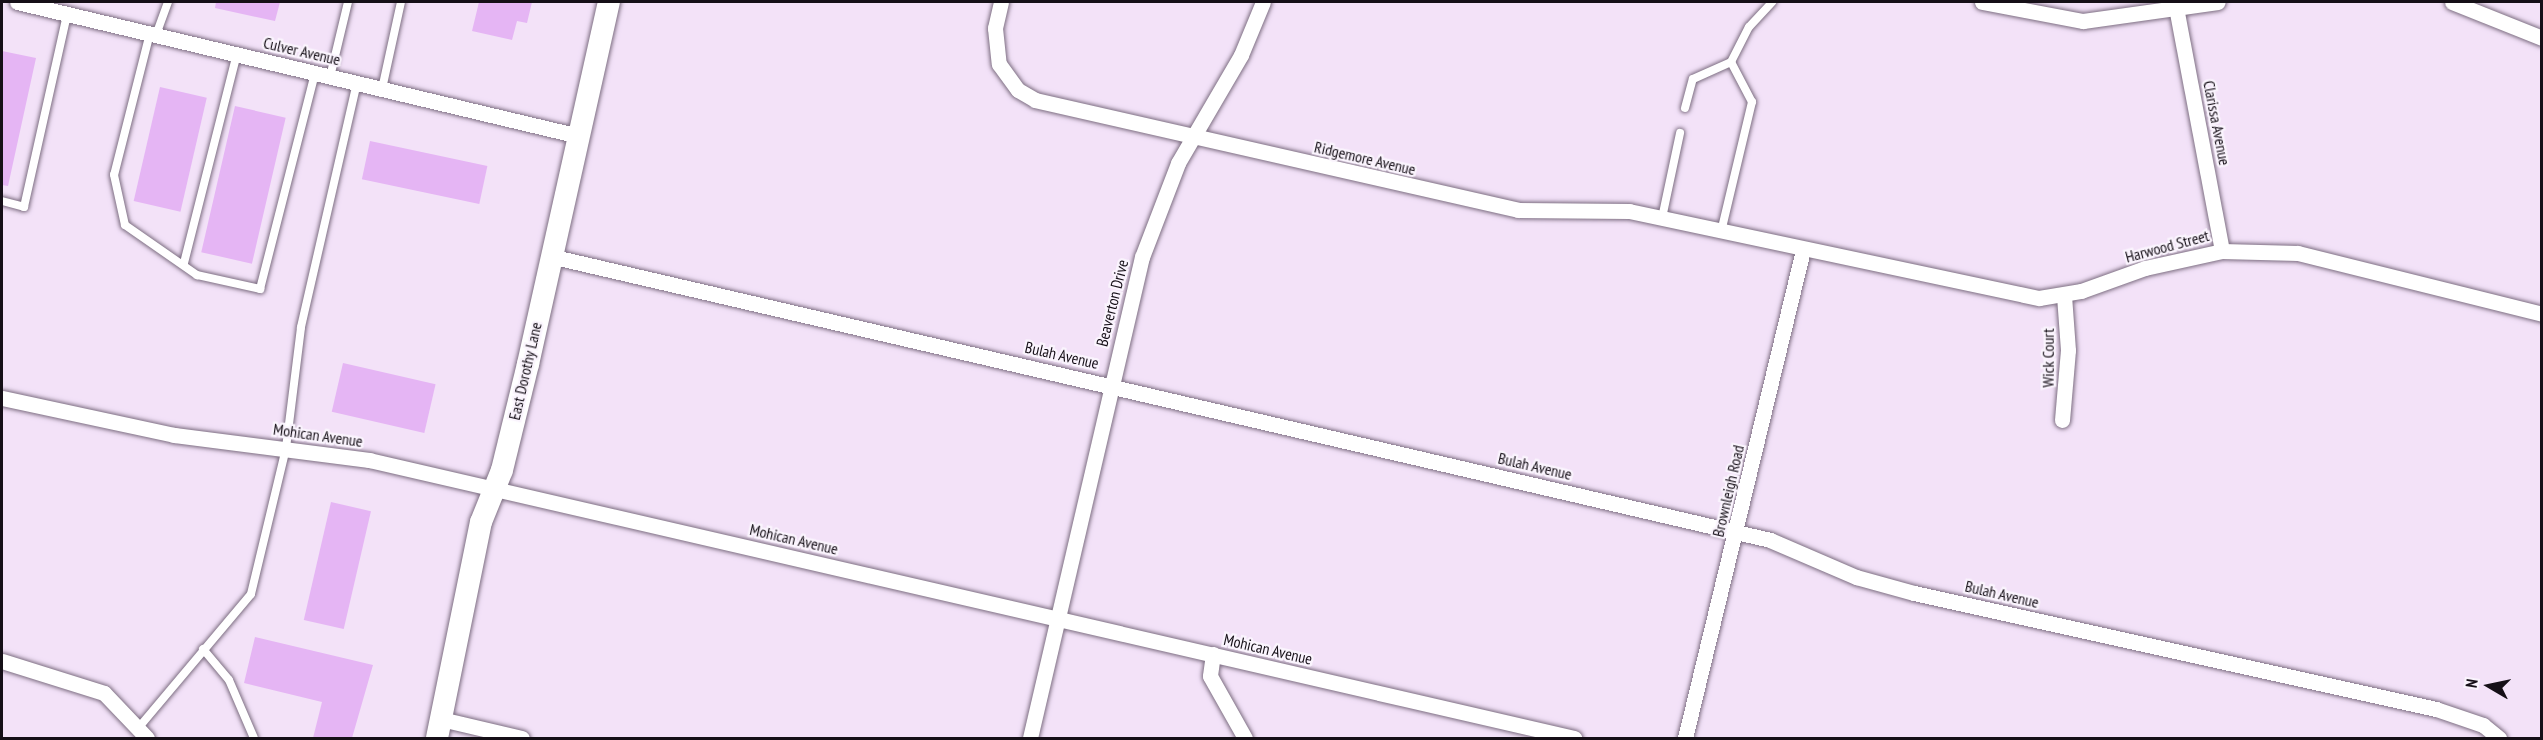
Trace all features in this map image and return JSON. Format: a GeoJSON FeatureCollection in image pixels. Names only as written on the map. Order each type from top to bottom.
{"type":"FeatureCollection","features":[{"type":"Feature","properties":{"kind":"main road","name":"East Dorothy Lane"},"geometry":{"type":"LineString","coordinates":[[439,729],[481,522],[494,489],[609,2]]}},
{"type":"Feature","properties":{"kind":"street","name":"Culver Avenue"},"geometry":{"type":"LineString","coordinates":[[17,2],[579,136]]}},
{"type":"Feature","properties":{"kind":"street","name":"Ridgemore Avenue"},"geometry":{"type":"LineString","coordinates":[[1001,2],[995,46],[1005,78],[1017,90],[1035,100],[1192,138],[1518,210],[1603,209],[1662,218],[1803,250]]}},
{"type":"Feature","properties":{"kind":"street","name":"Beaverton Drive"},"geometry":{"type":"LineString","coordinates":[[1030,738],[1145,247],[1192,138],[1241,55],[1263,2]]}},
{"type":"Feature","properties":{"kind":"street"},"geometry":{"type":"LineString","coordinates":[[1982,2],[2083,21],[2176,5],[2218,2]]}},
{"type":"Feature","properties":{"kind":"street"},"geometry":{"type":"LineString","coordinates":[[2452,2],[2541,38]]}},
{"type":"Feature","properties":{"kind":"street","name":"Clarissa Avenue"},"geometry":{"type":"LineString","coordinates":[[2176,5],[2222,251]]}},
{"type":"Feature","properties":{"kind":"street","name":"Harwood Street"},"geometry":{"type":"LineString","coordinates":[[1803,250],[2016,296],[2064,295],[2172,260],[2222,251],[2298,253],[2541,314]]}},
{"type":"Feature","properties":{"kind":"street","name":"Brownleigh Road"},"geometry":{"type":"LineString","coordinates":[[1685,738],[1737,532],[1803,250]]}},
{"type":"Feature","properties":{"kind":"street","name":"Bulah Avenue"},"geometry":{"type":"LineString","coordinates":[[550,256],[1737,532],[1914,593],[2436,710],[2483,725],[2499,738]]}},
{"type":"Feature","properties":{"kind":"street","name":"Wick Court"},"geometry":{"type":"LineString","coordinates":[[2062,420],[2068,350],[2064,295]]}},
{"type":"Feature","properties":{"kind":"street","name":"Mohican Avenue"},"geometry":{"type":"LineString","coordinates":[[2,398],[174,435],[286,448],[494,489],[1574,738]]}},
{"type":"Feature","properties":{"kind":"street"},"geometry":{"type":"LineString","coordinates":[[1213,654],[1210,676],[1245,738]]}},
{"type":"Feature","properties":{"kind":"street"},"geometry":{"type":"LineString","coordinates":[[2,661],[96,689],[144,732]]}},
{"type":"Feature","properties":{"kind":"street"},"geometry":{"type":"LineString","coordinates":[[439,729],[522,738]]}},
{"type":"Feature","properties":{"kind":"lane"},"geometry":{"type":"LineString","coordinates":[[168,2],[153,34],[114,175],[125,225],[184,262],[197,275],[260,289],[323,75],[348,2]]}},
{"type":"Feature","properties":{"kind":"lane"},"geometry":{"type":"LineString","coordinates":[[382,89],[401,2]]}},
{"type":"Feature","properties":{"kind":"lane"},"geometry":{"type":"LineString","coordinates":[[1685,108],[1693,79],[1731,62],[1749,27],[1772,2]]}},
{"type":"Feature","properties":{"kind":"lane"},"geometry":{"type":"LineString","coordinates":[[2,201],[24,207],[67,14]]}},
{"type":"Feature","properties":{"kind":"lane"},"geometry":{"type":"LineString","coordinates":[[184,262],[237,54]]}},
{"type":"Feature","properties":{"kind":"lane"},"geometry":{"type":"LineString","coordinates":[[1721,232],[1752,102],[1731,62]]}},
{"type":"Feature","properties":{"kind":"lane"},"geometry":{"type":"LineString","coordinates":[[144,732],[203,649],[251,594],[286,448],[301,327],[357,83]]}},
{"type":"Feature","properties":{"kind":"lane"},"geometry":{"type":"LineString","coordinates":[[1662,218],[1680,133]]}},
{"type":"Feature","properties":{"kind":"lane"},"geometry":{"type":"LineString","coordinates":[[203,649],[229,680],[254,738]]}},
{"type":"Feature","properties":{"kind":"building"},"geometry":{"type":"Polygon","coordinates":[[[216,2],[280,2],[275,21],[215,8],[216,2]]]}},
{"type":"Feature","properties":{"kind":"building"},"geometry":{"type":"Polygon","coordinates":[[[479,2],[532,2],[527,23],[517,21],[512,40],[472,31],[479,2]]]}},
{"type":"Feature","properties":{"kind":"building"},"geometry":{"type":"Polygon","coordinates":[[[2,51],[36,58],[8,186],[2,185],[2,51]]]}},
{"type":"Feature","properties":{"kind":"building"},"geometry":{"type":"Polygon","coordinates":[[[160,87],[207,98],[180,212],[134,201],[160,87]]]}},
{"type":"Feature","properties":{"kind":"building"},"geometry":{"type":"Polygon","coordinates":[[[235,106],[286,118],[252,264],[201,252],[235,106]]]}},
{"type":"Feature","properties":{"kind":"building"},"geometry":{"type":"Polygon","coordinates":[[[370,141],[487,166],[479,204],[362,179],[370,141]]]}},
{"type":"Feature","properties":{"kind":"building"},"geometry":{"type":"Polygon","coordinates":[[[343,363],[436,384],[424,433],[332,412],[343,363]]]}},
{"type":"Feature","properties":{"kind":"building"},"geometry":{"type":"Polygon","coordinates":[[[331,502],[371,511],[344,629],[304,620],[331,502]]]}},
{"type":"Feature","properties":{"kind":"building"},"geometry":{"type":"Polygon","coordinates":[[[255,637],[373,665],[352,738],[313,738],[322,702],[244,683],[255,637]]]}}]}
